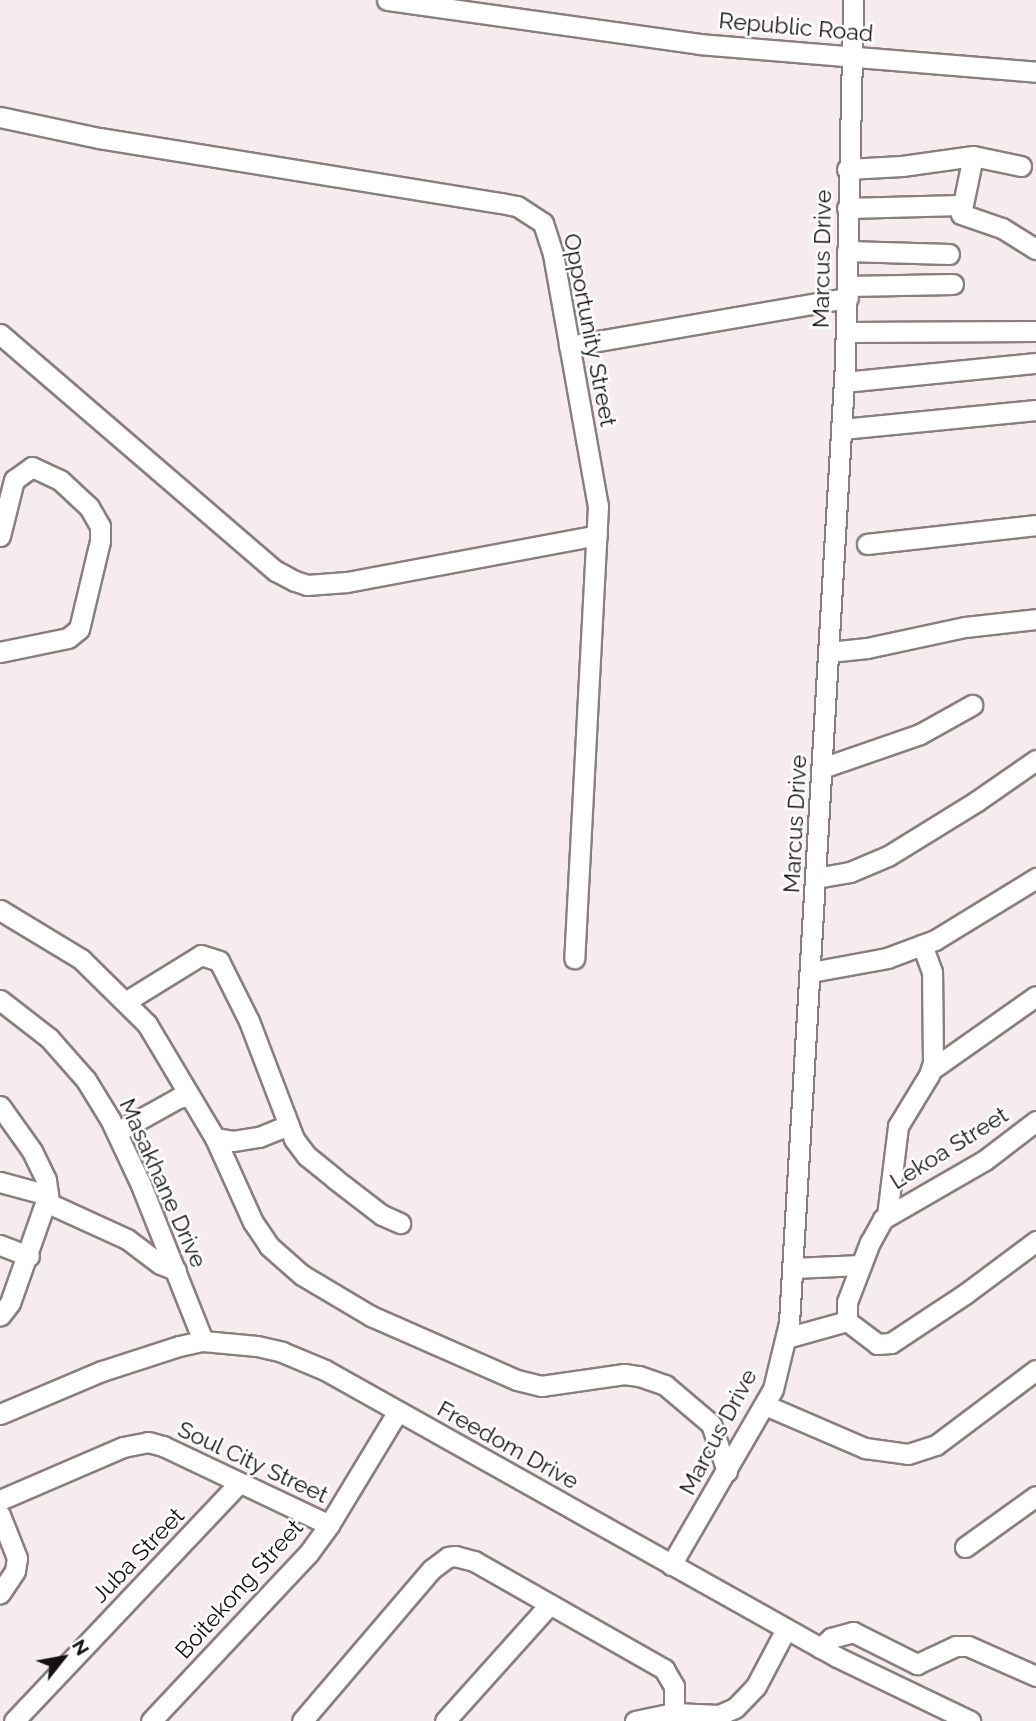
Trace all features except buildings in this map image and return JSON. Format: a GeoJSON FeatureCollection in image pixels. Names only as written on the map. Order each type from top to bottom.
{"type":"FeatureCollection","features":[{"type":"Feature","properties":{"kind":"street","name":"Republic Road"},"geometry":{"type":"LineString","coordinates":[[387,0],[664,40],[1036,72]]}},
{"type":"Feature","properties":{"kind":"street","name":"Marcus Drive"},"geometry":{"type":"LineString","coordinates":[[671,1565],[765,1405],[776,1381],[786,1338],[793,1268],[842,429],[848,292],[847,169],[853,0]]}},
{"type":"Feature","properties":{"kind":"street","name":"Opportunity Street"},"geometry":{"type":"LineString","coordinates":[[0,117],[99,138],[517,206],[537,218],[547,231],[598,506],[575,958]]}},
{"type":"Feature","properties":{"kind":"street"},"geometry":{"type":"LineString","coordinates":[[847,169],[902,166],[973,156],[1021,166]]}},
{"type":"Feature","properties":{"kind":"street"},"geometry":{"type":"LineString","coordinates":[[973,156],[961,214],[1002,228],[1036,249]]}},
{"type":"Feature","properties":{"kind":"street"},"geometry":{"type":"LineString","coordinates":[[847,208],[961,205]]}},
{"type":"Feature","properties":{"kind":"street"},"geometry":{"type":"LineString","coordinates":[[847,251],[949,254]]}},
{"type":"Feature","properties":{"kind":"street"},"geometry":{"type":"LineString","coordinates":[[569,346],[848,292],[953,284]]}},
{"type":"Feature","properties":{"kind":"street"},"geometry":{"type":"LineString","coordinates":[[846,332],[1036,331]]}},
{"type":"Feature","properties":{"kind":"street"},"geometry":{"type":"LineString","coordinates":[[0,334],[276,570],[295,581],[307,584],[347,582],[597,535]]}},
{"type":"Feature","properties":{"kind":"street"},"geometry":{"type":"LineString","coordinates":[[844,382],[1036,363]]}},
{"type":"Feature","properties":{"kind":"street"},"geometry":{"type":"LineString","coordinates":[[842,429],[1036,410]]}},
{"type":"Feature","properties":{"kind":"street"},"geometry":{"type":"LineString","coordinates":[[0,536],[14,480],[32,467],[60,480],[89,507],[100,526],[100,541],[79,629],[68,638],[0,652]]}},
{"type":"Feature","properties":{"kind":"street"},"geometry":{"type":"LineString","coordinates":[[867,544],[1036,525]]}},
{"type":"Feature","properties":{"kind":"street"},"geometry":{"type":"LineString","coordinates":[[829,652],[867,648],[965,627],[1036,619]]}},
{"type":"Feature","properties":{"kind":"street"},"geometry":{"type":"LineString","coordinates":[[822,768],[920,734],[972,705]]}},
{"type":"Feature","properties":{"kind":"street"},"geometry":{"type":"LineString","coordinates":[[816,878],[850,872],[888,856],[977,801],[1036,760]]}},
{"type":"Feature","properties":{"kind":"street"},"geometry":{"type":"LineString","coordinates":[[811,972],[887,958],[922,945],[953,931],[1036,878]]}},
{"type":"Feature","properties":{"kind":"street"},"geometry":{"type":"LineString","coordinates":[[0,910],[81,959],[147,1024],[215,1138],[253,1222],[269,1246],[302,1275],[371,1316],[517,1380],[541,1386],[624,1374],[665,1385],[711,1424],[727,1471]]}},
{"type":"Feature","properties":{"kind":"street"},"geometry":{"type":"LineString","coordinates":[[922,945],[932,972],[931,1070]]}},
{"type":"Feature","properties":{"kind":"street"},"geometry":{"type":"LineString","coordinates":[[125,1002],[201,955],[219,961],[249,1021],[294,1139],[314,1162],[382,1215],[400,1223]]}},
{"type":"Feature","properties":{"kind":"street"},"geometry":{"type":"LineString","coordinates":[[1036,996],[931,1070],[898,1126],[887,1216],[875,1232],[861,1265],[845,1307],[847,1321],[877,1344],[891,1343],[914,1331],[1036,1241]]}},
{"type":"Feature","properties":{"kind":"street","name":"Masakhane Drive"},"geometry":{"type":"LineString","coordinates":[[0,999],[42,1031],[65,1055],[86,1080],[117,1132],[176,1270],[202,1341]]}},
{"type":"Feature","properties":{"kind":"street"},"geometry":{"type":"LineString","coordinates":[[117,1132],[178,1098],[189,1096]]}},
{"type":"Feature","properties":{"kind":"street"},"geometry":{"type":"LineString","coordinates":[[0,1106],[32,1151],[46,1180],[48,1199],[10,1303],[0,1316]]}},
{"type":"Feature","properties":{"kind":"street","name":"Lekoa Street"},"geometry":{"type":"LineString","coordinates":[[887,1216],[985,1160],[1036,1121]]}},
{"type":"Feature","properties":{"kind":"street"},"geometry":{"type":"LineString","coordinates":[[215,1138],[233,1140],[259,1137],[288,1125]]}},
{"type":"Feature","properties":{"kind":"street"},"geometry":{"type":"LineString","coordinates":[[0,1182],[48,1199],[127,1239],[160,1264],[176,1270]]}},
{"type":"Feature","properties":{"kind":"street"},"geometry":{"type":"LineString","coordinates":[[0,1245],[29,1256]]}},
{"type":"Feature","properties":{"kind":"street"},"geometry":{"type":"LineString","coordinates":[[793,1268],[861,1265]]}},
{"type":"Feature","properties":{"kind":"street"},"geometry":{"type":"LineString","coordinates":[[786,1338],[847,1321]]}},
{"type":"Feature","properties":{"kind":"street","name":"Freedom Drive"},"geometry":{"type":"LineString","coordinates":[[0,1414],[143,1356],[202,1341],[257,1346],[304,1360],[820,1648],[970,1721]]}},
{"type":"Feature","properties":{"kind":"street"},"geometry":{"type":"LineString","coordinates":[[765,1405],[865,1448],[908,1454],[936,1445],[1036,1370]]}},
{"type":"Feature","properties":{"kind":"street","name":"Boitekong Street"},"geometry":{"type":"LineString","coordinates":[[151,1721],[279,1588],[329,1525],[398,1411]]}},
{"type":"Feature","properties":{"kind":"street","name":"Soul City Street"},"geometry":{"type":"LineString","coordinates":[[0,1500],[123,1447],[148,1442],[163,1446],[329,1525]]}},
{"type":"Feature","properties":{"kind":"street","name":"Juba Street"},"geometry":{"type":"LineString","coordinates":[[14,1721],[240,1483]]}},
{"type":"Feature","properties":{"kind":"street"},"geometry":{"type":"LineString","coordinates":[[965,1547],[1033,1503]]}},
{"type":"Feature","properties":{"kind":"street"},"geometry":{"type":"LineString","coordinates":[[0,1515],[16,1558],[15,1571],[0,1593]]}},
{"type":"Feature","properties":{"kind":"street"},"geometry":{"type":"LineString","coordinates":[[302,1721],[432,1569],[448,1557],[474,1561],[667,1672],[674,1686],[674,1713]]}},
{"type":"Feature","properties":{"kind":"street"},"geometry":{"type":"LineString","coordinates":[[445,1721],[549,1605]]}},
{"type":"Feature","properties":{"kind":"street"},"geometry":{"type":"LineString","coordinates":[[635,1721],[674,1713],[719,1715],[743,1702],[757,1686],[786,1629]]}},
{"type":"Feature","properties":{"kind":"street"},"geometry":{"type":"LineString","coordinates":[[820,1648],[831,1638],[853,1632],[917,1664],[956,1646],[968,1646],[1036,1676]]}}]}
